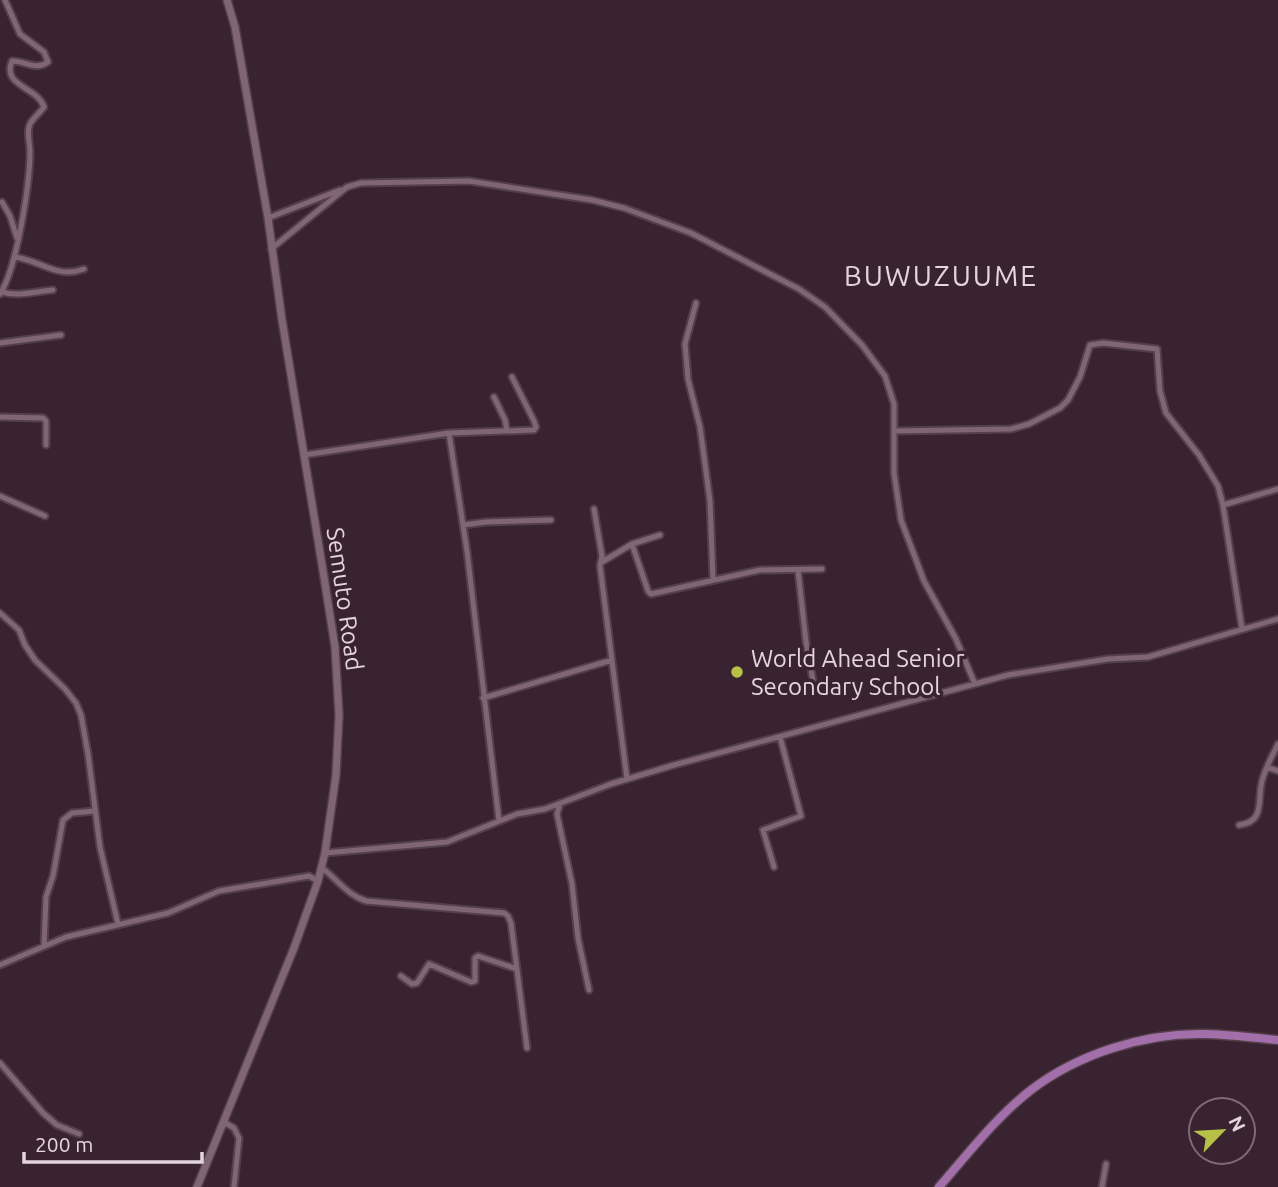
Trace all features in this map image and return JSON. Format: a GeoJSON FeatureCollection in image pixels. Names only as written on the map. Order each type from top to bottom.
{"type":"FeatureCollection","features":[{"type":"Feature","properties":{"kind":"main road","name":"Semuto Road"},"geometry":{"type":"LineString","coordinates":[[197,1187],[294,948],[322,868],[336,775],[339,692],[326,589],[268,218],[235,27],[227,0]]}},
{"type":"Feature","properties":{"kind":"main road"},"geometry":{"type":"LineString","coordinates":[[939,1187],[993,1126],[1031,1090],[1080,1061],[1108,1050],[1166,1037],[1202,1034],[1278,1040]]}},
{"type":"Feature","properties":{"kind":"street"},"geometry":{"type":"LineString","coordinates":[[5,0],[20,34],[44,52],[48,62],[43,66],[33,66],[12,61],[9,67],[9,73],[14,80],[42,100],[44,107],[28,130],[28,178],[18,241],[10,278],[1,293],[30,294],[53,290]]}},
{"type":"Feature","properties":{"kind":"street"},"geometry":{"type":"LineString","coordinates":[[268,218],[361,183],[469,181],[592,200],[650,216],[691,233],[799,289],[838,319],[885,376],[894,404],[895,485],[901,520],[924,581],[956,639],[975,684]]}},
{"type":"Feature","properties":{"kind":"street"},"geometry":{"type":"LineString","coordinates":[[271,249],[347,187]]}},
{"type":"Feature","properties":{"kind":"street"},"geometry":{"type":"LineString","coordinates":[[2,202],[18,241]]}},
{"type":"Feature","properties":{"kind":"street"},"geometry":{"type":"LineString","coordinates":[[15,257],[32,260],[60,273],[84,270]]}},
{"type":"Feature","properties":{"kind":"street"},"geometry":{"type":"LineString","coordinates":[[696,303],[685,344],[688,379],[700,427],[710,501],[713,579]]}},
{"type":"Feature","properties":{"kind":"street"},"geometry":{"type":"LineString","coordinates":[[0,343],[61,335]]}},
{"type":"Feature","properties":{"kind":"street"},"geometry":{"type":"LineString","coordinates":[[894,430],[1019,428],[1060,408],[1068,400],[1080,377],[1090,345],[1103,343],[1157,349],[1160,391],[1166,413],[1199,455],[1218,486],[1242,629]]}},
{"type":"Feature","properties":{"kind":"street"},"geometry":{"type":"LineString","coordinates":[[304,455],[449,433],[530,431],[536,427],[512,377]]}},
{"type":"Feature","properties":{"kind":"street"},"geometry":{"type":"LineString","coordinates":[[494,397],[507,431]]}},
{"type":"Feature","properties":{"kind":"street"},"geometry":{"type":"LineString","coordinates":[[0,417],[43,418],[46,421],[46,445]]}},
{"type":"Feature","properties":{"kind":"street"},"geometry":{"type":"LineString","coordinates":[[449,433],[463,525],[499,821]]}},
{"type":"Feature","properties":{"kind":"street"},"geometry":{"type":"LineString","coordinates":[[1223,505],[1278,489]]}},
{"type":"Feature","properties":{"kind":"street"},"geometry":{"type":"LineString","coordinates":[[0,496],[45,516]]}},
{"type":"Feature","properties":{"kind":"street"},"geometry":{"type":"LineString","coordinates":[[594,509],[627,779]]}},
{"type":"Feature","properties":{"kind":"street"},"geometry":{"type":"LineString","coordinates":[[463,525],[551,520]]}},
{"type":"Feature","properties":{"kind":"street"},"geometry":{"type":"LineString","coordinates":[[602,562],[632,544],[660,536]]}},
{"type":"Feature","properties":{"kind":"street"},"geometry":{"type":"LineString","coordinates":[[632,544],[651,594],[760,570],[822,569]]}},
{"type":"Feature","properties":{"kind":"street"},"geometry":{"type":"LineString","coordinates":[[798,570],[806,642],[816,692]]}},
{"type":"Feature","properties":{"kind":"street"},"geometry":{"type":"LineString","coordinates":[[0,613],[19,630],[35,660],[65,689],[81,715],[103,865],[118,924]]}},
{"type":"Feature","properties":{"kind":"street"},"geometry":{"type":"LineString","coordinates":[[325,853],[435,844],[460,838],[517,814],[536,812],[627,779],[975,684],[1032,670],[1156,655],[1278,619]]}},
{"type":"Feature","properties":{"kind":"street"},"geometry":{"type":"LineString","coordinates":[[483,698],[612,660]]}},
{"type":"Feature","properties":{"kind":"street"},"geometry":{"type":"LineString","coordinates":[[774,867],[763,830],[800,816],[780,737]]}},
{"type":"Feature","properties":{"kind":"street"},"geometry":{"type":"LineString","coordinates":[[1240,825],[1247,823],[1257,814],[1262,798],[1260,787],[1278,744]]}},
{"type":"Feature","properties":{"kind":"street"},"geometry":{"type":"LineString","coordinates":[[1267,767],[1278,771]]}},
{"type":"Feature","properties":{"kind":"street"},"geometry":{"type":"LineString","coordinates":[[560,804],[557,814],[572,884],[578,939],[589,990]]}},
{"type":"Feature","properties":{"kind":"street"},"geometry":{"type":"LineString","coordinates":[[44,946],[46,897],[53,877],[63,820],[72,813],[95,811]]}},
{"type":"Feature","properties":{"kind":"street"},"geometry":{"type":"LineString","coordinates":[[322,868],[335,877],[346,890],[366,901],[504,913],[510,919],[527,1048]]}},
{"type":"Feature","properties":{"kind":"street"},"geometry":{"type":"LineString","coordinates":[[0,965],[77,933],[168,913],[219,891],[309,876],[318,881]]}},
{"type":"Feature","properties":{"kind":"street"},"geometry":{"type":"LineString","coordinates":[[401,976],[412,984],[417,983],[429,964],[471,982],[475,981],[475,958],[478,956],[517,970]]}},
{"type":"Feature","properties":{"kind":"street"},"geometry":{"type":"LineString","coordinates":[[0,1063],[43,1113],[57,1125],[79,1134]]}},
{"type":"Feature","properties":{"kind":"street"},"geometry":{"type":"LineString","coordinates":[[224,1122],[239,1134],[234,1187]]}},
{"type":"Feature","properties":{"kind":"street"},"geometry":{"type":"LineString","coordinates":[[1101,1187],[1106,1164]]}},
{"type":"Feature","properties":{"kind":"place","name":"World Ahead Senior Secondary School"},"geometry":{"type":"Point","coordinates":[737,672]}},
{"type":"Feature","properties":{"kind":"district","name":"BUWUZUUME"},"geometry":{"type":"Point","coordinates":[941,275]}}]}
